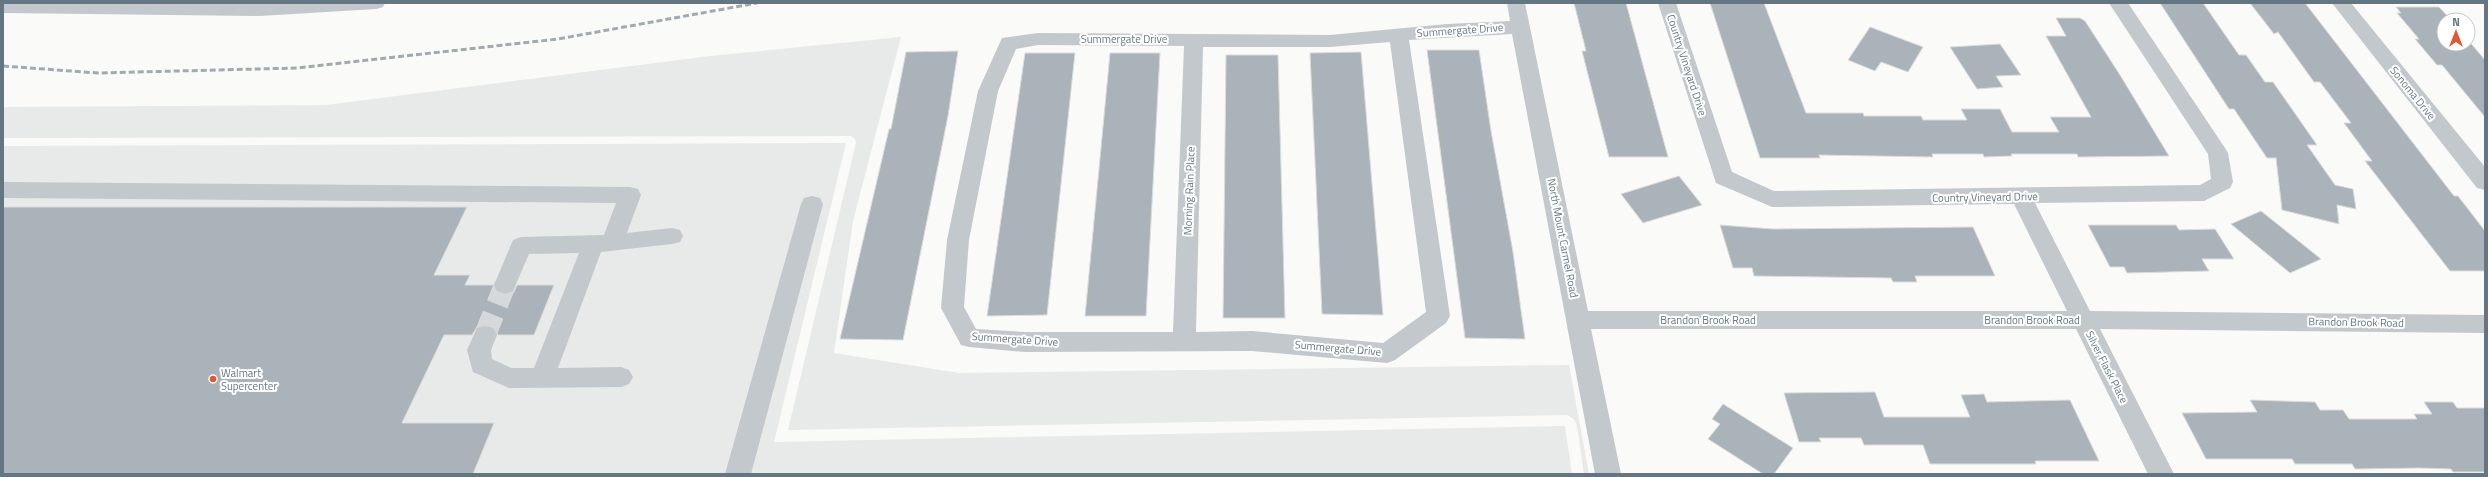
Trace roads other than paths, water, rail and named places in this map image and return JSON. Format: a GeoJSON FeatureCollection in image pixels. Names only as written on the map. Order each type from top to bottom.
{"type":"FeatureCollection","features":[{"type":"Feature","properties":{"kind":"street"},"geometry":{"type":"LineString","coordinates":[[3,7],[47,5],[164,6],[260,10],[376,3]]}},
{"type":"Feature","properties":{"kind":"street","name":"North Mount Carmel Road"},"geometry":{"type":"LineString","coordinates":[[1516,3],[1608,474]]}},
{"type":"Feature","properties":{"kind":"street","name":"Country Vineyard Drive"},"geometry":{"type":"LineString","coordinates":[[1667,3],[1723,176],[1772,199],[2021,197],[2204,192],[2222,182],[2218,153],[2118,3]]}},
{"type":"Feature","properties":{"kind":"street","name":"Sonoma Drive"},"geometry":{"type":"LineString","coordinates":[[2341,3],[2485,182]]}},
{"type":"Feature","properties":{"kind":"street","name":"Summergate Drive"},"geometry":{"type":"LineString","coordinates":[[1399,35],[1438,316],[1387,353],[1252,341],[1025,342],[969,338],[952,308],[958,240],[988,91],[1009,43],[1038,39],[1330,41],[1447,30],[1521,27]]}},
{"type":"Feature","properties":{"kind":"street","name":"Morning Rain Place"},"geometry":{"type":"LineString","coordinates":[[1184,342],[1194,40]]}},
{"type":"Feature","properties":{"kind":"street"},"geometry":{"type":"LineString","coordinates":[[3,190],[630,195],[603,244],[542,378]]}},
{"type":"Feature","properties":{"kind":"street","name":"Silver Flask Place"},"geometry":{"type":"LineString","coordinates":[[2021,197],[2161,474]]}},
{"type":"Feature","properties":{"kind":"street"},"geometry":{"type":"LineString","coordinates":[[738,474],[812,204]]}},
{"type":"Feature","properties":{"kind":"street"},"geometry":{"type":"LineString","coordinates":[[505,285],[522,246],[603,244],[672,236]]}},
{"type":"Feature","properties":{"kind":"street","name":"Brandon Brook Road"},"geometry":{"type":"LineString","coordinates":[[1578,320],[2083,320],[2485,324]]}},
{"type":"Feature","properties":{"kind":"street"},"geometry":{"type":"LineString","coordinates":[[485,335],[479,350],[480,365],[509,378],[621,377]]}},
{"type":"Feature","properties":{"kind":"tunnel"},"geometry":{"type":"LineString","coordinates":[[485,335],[505,285]]}},
{"type":"Feature","properties":{"kind":"railway"},"geometry":{"type":"LineString","coordinates":[[3,66],[98,73],[297,68],[558,39],[757,3]]}},
{"type":"Feature","properties":{"kind":"place","name":"Walmart Supercenter"},"geometry":{"type":"Point","coordinates":[213,379]}}]}
